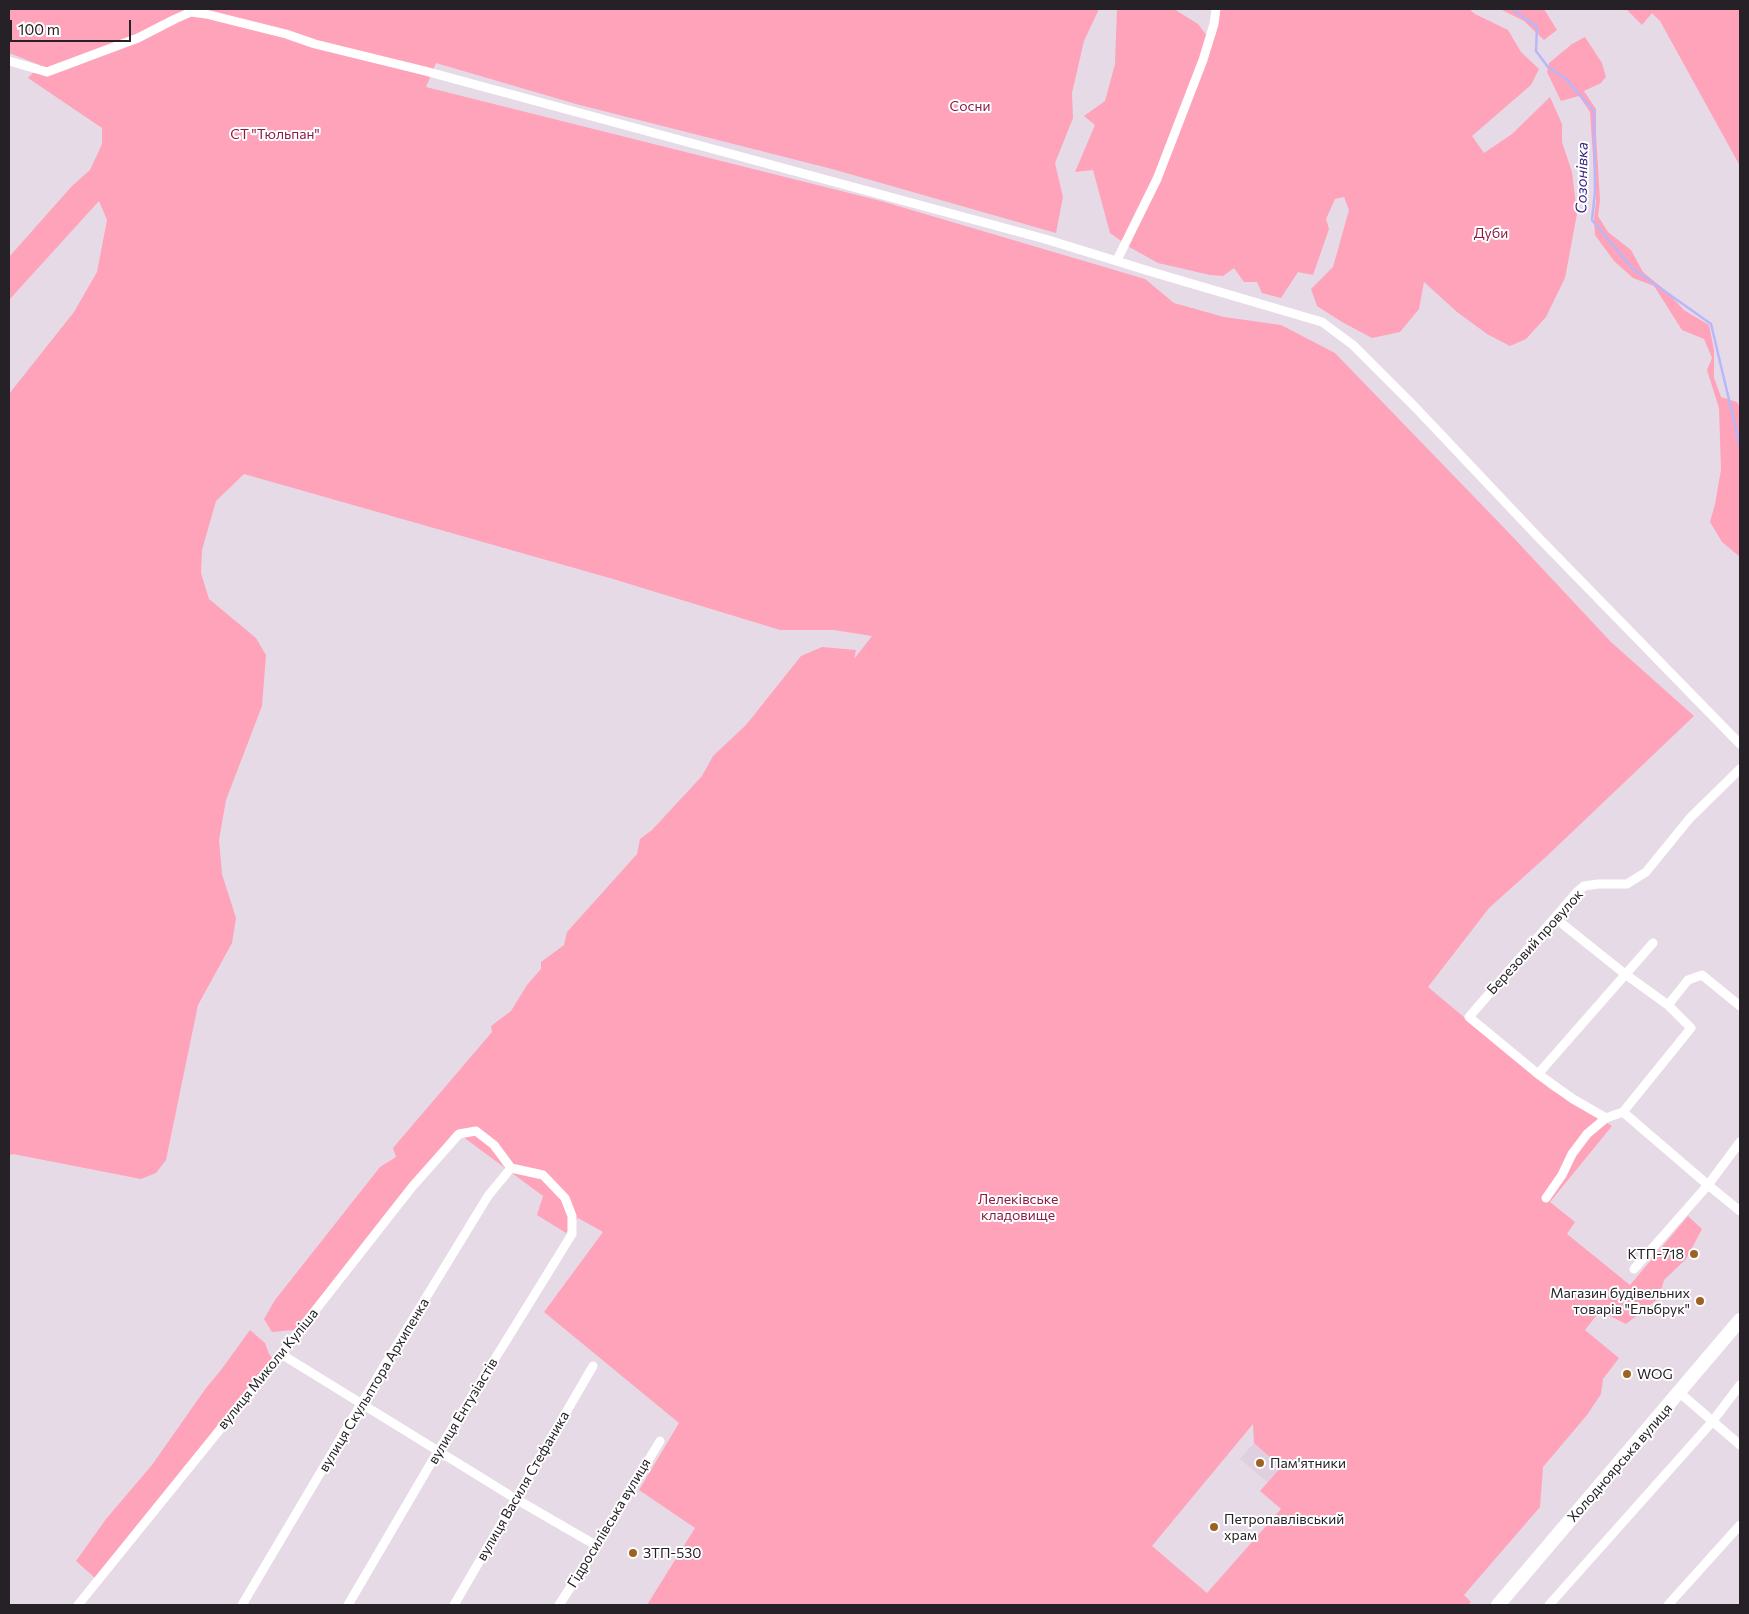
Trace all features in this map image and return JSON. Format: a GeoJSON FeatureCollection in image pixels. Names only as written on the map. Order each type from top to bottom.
{"type":"FeatureCollection","features":[{"type":"Feature","properties":{"kind":"main road","name":"Холодноярська вулиця"},"geometry":{"type":"LineString","coordinates":[[1498,1605],[1680,1393],[1740,1320]]}},
{"type":"Feature","properties":{"kind":"street"},"geometry":{"type":"LineString","coordinates":[[1117,260],[1157,179],[1203,60],[1214,24],[1216,9]]}},
{"type":"Feature","properties":{"kind":"street"},"geometry":{"type":"LineString","coordinates":[[9,61],[47,72],[138,38],[191,12],[206,14],[286,34],[315,44],[425,70],[1036,237],[1322,322],[1353,345],[1415,407],[1539,538],[1740,744]]}},
{"type":"Feature","properties":{"kind":"street","name":"Березовий провулок"},"geometry":{"type":"LineString","coordinates":[[1538,1074],[1469,1017],[1577,892],[1584,886],[1627,884],[1646,872],[1690,818],[1740,769]]}},
{"type":"Feature","properties":{"kind":"street"},"geometry":{"type":"LineString","coordinates":[[1546,1198],[1587,1134],[1606,1118],[1623,1112],[1691,1028],[1668,1005],[1625,974],[1555,918]]}},
{"type":"Feature","properties":{"kind":"street"},"geometry":{"type":"LineString","coordinates":[[1606,1118],[1573,1099],[1538,1074],[1653,943]]}},
{"type":"Feature","properties":{"kind":"street"},"geometry":{"type":"LineString","coordinates":[[1668,1005],[1688,980],[1702,975],[1740,1006]]}},
{"type":"Feature","properties":{"kind":"street"},"geometry":{"type":"LineString","coordinates":[[1623,1112],[1740,1211]]}},
{"type":"Feature","properties":{"kind":"street","name":"вулиця Миколи Куліша"},"geometry":{"type":"LineString","coordinates":[[78,1605],[281,1354],[412,1187],[459,1134],[476,1131],[494,1146],[511,1168]]}},
{"type":"Feature","properties":{"kind":"street"},"geometry":{"type":"LineString","coordinates":[[1634,1269],[1708,1185],[1740,1142]]}},
{"type":"Feature","properties":{"kind":"street","name":"вулиця Ентузіастів"},"geometry":{"type":"LineString","coordinates":[[348,1605],[438,1451],[572,1234],[572,1216],[565,1198],[543,1176],[511,1168]]}},
{"type":"Feature","properties":{"kind":"street","name":"вулиця Скульптора Архипенка"},"geometry":{"type":"LineString","coordinates":[[242,1605],[361,1404],[488,1196],[511,1168]]}},
{"type":"Feature","properties":{"kind":"street"},"geometry":{"type":"LineString","coordinates":[[281,1354],[516,1499],[597,1546]]}},
{"type":"Feature","properties":{"kind":"street","name":"вулиця Василя Стефаника"},"geometry":{"type":"LineString","coordinates":[[454,1605],[593,1366]]}},
{"type":"Feature","properties":{"kind":"street"},"geometry":{"type":"LineString","coordinates":[[1549,1605],[1712,1422],[1740,1385]]}},
{"type":"Feature","properties":{"kind":"street"},"geometry":{"type":"LineString","coordinates":[[1680,1393],[1740,1445]]}},
{"type":"Feature","properties":{"kind":"street","name":"Гідросилівська вулиця"},"geometry":{"type":"LineString","coordinates":[[559,1605],[660,1441]]}},
{"type":"Feature","properties":{"kind":"street"},"geometry":{"type":"LineString","coordinates":[[1668,1605],[1740,1525]]}},
{"type":"Feature","properties":{"kind":"shaded area","name":"Пам'ятники"},"geometry":{"type":"Polygon","coordinates":[[[1254,1443],[1281,1467],[1267,1482],[1240,1459],[1254,1443]]]}},
{"type":"Feature","properties":{"kind":"green space"},"geometry":{"type":"Polygon","coordinates":[[[9,9],[1099,9],[1084,41],[1072,93],[1073,118],[1055,163],[1063,197],[1056,233],[832,169],[576,104],[436,63],[426,87],[881,201],[1145,279],[1174,303],[1224,317],[1281,325],[1335,353],[1510,534],[1611,642],[1694,716],[1548,855],[1489,908],[1428,987],[1550,1089],[1612,1126],[1550,1202],[1575,1222],[1567,1234],[1630,1285],[1688,1216],[1702,1229],[1686,1259],[1664,1280],[1659,1298],[1626,1324],[1600,1311],[1585,1330],[1619,1358],[1603,1379],[1601,1394],[1587,1415],[1543,1467],[1540,1507],[1464,1595],[1471,1602],[1468,1605],[647,1605],[695,1528],[639,1490],[679,1423],[544,1312],[603,1232],[578,1218],[566,1233],[537,1215],[543,1196],[455,1131],[294,1330],[272,1332],[264,1319],[275,1300],[380,1167],[396,1157],[393,1148],[492,1032],[491,1026],[511,1011],[527,985],[541,969],[541,962],[564,945],[567,932],[637,854],[640,839],[652,830],[702,776],[713,756],[746,725],[801,656],[822,647],[856,650],[854,659],[872,636],[834,630],[780,630],[613,579],[244,474],[216,501],[202,550],[201,573],[209,599],[256,638],[266,655],[262,706],[226,800],[219,840],[222,874],[236,918],[232,943],[198,1005],[166,1160],[156,1173],[141,1179],[13,1154],[9,1155],[9,394],[74,312],[97,272],[107,220],[99,201],[9,300],[9,257],[72,186],[90,170],[102,144],[102,128],[28,78],[40,65],[9,53],[9,9]],[[1253,1424],[1152,1546],[1207,1593],[1281,1509],[1260,1491],[1281,1467],[1254,1443],[1253,1424]]]}},
{"type":"Feature","properties":{"kind":"green space","name":"Дуби"},"geometry":{"type":"Polygon","coordinates":[[[1117,9],[1174,9],[1198,24],[1208,37],[1216,34],[1220,9],[1469,9],[1475,14],[1508,30],[1521,52],[1539,69],[1531,85],[1472,136],[1484,153],[1512,134],[1550,97],[1562,124],[1562,142],[1572,172],[1577,214],[1565,278],[1546,317],[1526,339],[1510,346],[1487,334],[1457,312],[1424,282],[1419,309],[1400,332],[1372,338],[1342,322],[1317,306],[1311,289],[1333,267],[1349,210],[1344,197],[1335,199],[1326,219],[1329,229],[1313,275],[1298,272],[1281,298],[1262,293],[1257,282],[1244,282],[1234,268],[1223,276],[1210,275],[1158,263],[1131,248],[1110,233],[1093,170],[1075,172],[1095,125],[1084,116],[1105,101],[1115,64],[1117,9]]]}},
{"type":"Feature","properties":{"kind":"green space"},"geometry":{"type":"Polygon","coordinates":[[[1500,9],[1544,9],[1557,30],[1544,40],[1524,21],[1500,9]]]}},
{"type":"Feature","properties":{"kind":"green space"},"geometry":{"type":"Polygon","coordinates":[[[1626,9],[1740,9],[1740,166],[1660,21],[1652,13],[1642,25],[1626,9]]]}},
{"type":"Feature","properties":{"kind":"green space"},"geometry":{"type":"Polygon","coordinates":[[[1585,37],[1602,63],[1606,77],[1601,83],[1584,91],[1596,109],[1600,200],[1598,216],[1608,232],[1631,250],[1643,272],[1666,291],[1684,310],[1709,325],[1714,350],[1714,378],[1721,397],[1737,402],[1740,408],[1740,557],[1722,542],[1710,522],[1721,470],[1719,408],[1707,370],[1712,358],[1704,339],[1682,330],[1654,286],[1633,278],[1614,261],[1595,235],[1596,201],[1590,112],[1579,96],[1561,101],[1547,72],[1549,63],[1572,44],[1585,37]]]}},
{"type":"Feature","properties":{"kind":"green space"},"geometry":{"type":"Polygon","coordinates":[[[250,1330],[265,1343],[273,1359],[95,1578],[76,1561],[106,1519],[152,1465],[206,1388],[250,1330]]]}},
{"type":"Feature","properties":{"kind":"waterway","name":"Созонівка"},"geometry":{"type":"LineString","coordinates":[[1512,9],[1537,27],[1536,51],[1548,67],[1565,78],[1594,111],[1595,192],[1592,220],[1632,268],[1711,324],[1740,446]]}},
{"type":"Feature","properties":{"kind":"place","name":"КТП-718"},"geometry":{"type":"Point","coordinates":[1694,1254]}},
{"type":"Feature","properties":{"kind":"place","name":"Магазин будівельних товарів \"Ельбрук\""},"geometry":{"type":"Point","coordinates":[1700,1301]}},
{"type":"Feature","properties":{"kind":"place","name":"WOG"},"geometry":{"type":"Point","coordinates":[1627,1374]}},
{"type":"Feature","properties":{"kind":"place","name":"Пам'ятники"},"geometry":{"type":"Point","coordinates":[1260,1463]}},
{"type":"Feature","properties":{"kind":"place","name":"Петропавлівський храм"},"geometry":{"type":"Point","coordinates":[1214,1527]}},
{"type":"Feature","properties":{"kind":"place","name":"ЗТП-530"},"geometry":{"type":"Point","coordinates":[633,1553]}},
{"type":"Feature","properties":{"kind":"park label","name":"Сосни"},"geometry":{"type":"Point","coordinates":[970,106]}},
{"type":"Feature","properties":{"kind":"park label","name":"СТ \"Тюльпан\""},"geometry":{"type":"Point","coordinates":[275,134]}},
{"type":"Feature","properties":{"kind":"park label","name":"Лелеківське кладовище"},"geometry":{"type":"Point","coordinates":[1018,1208]}}]}
